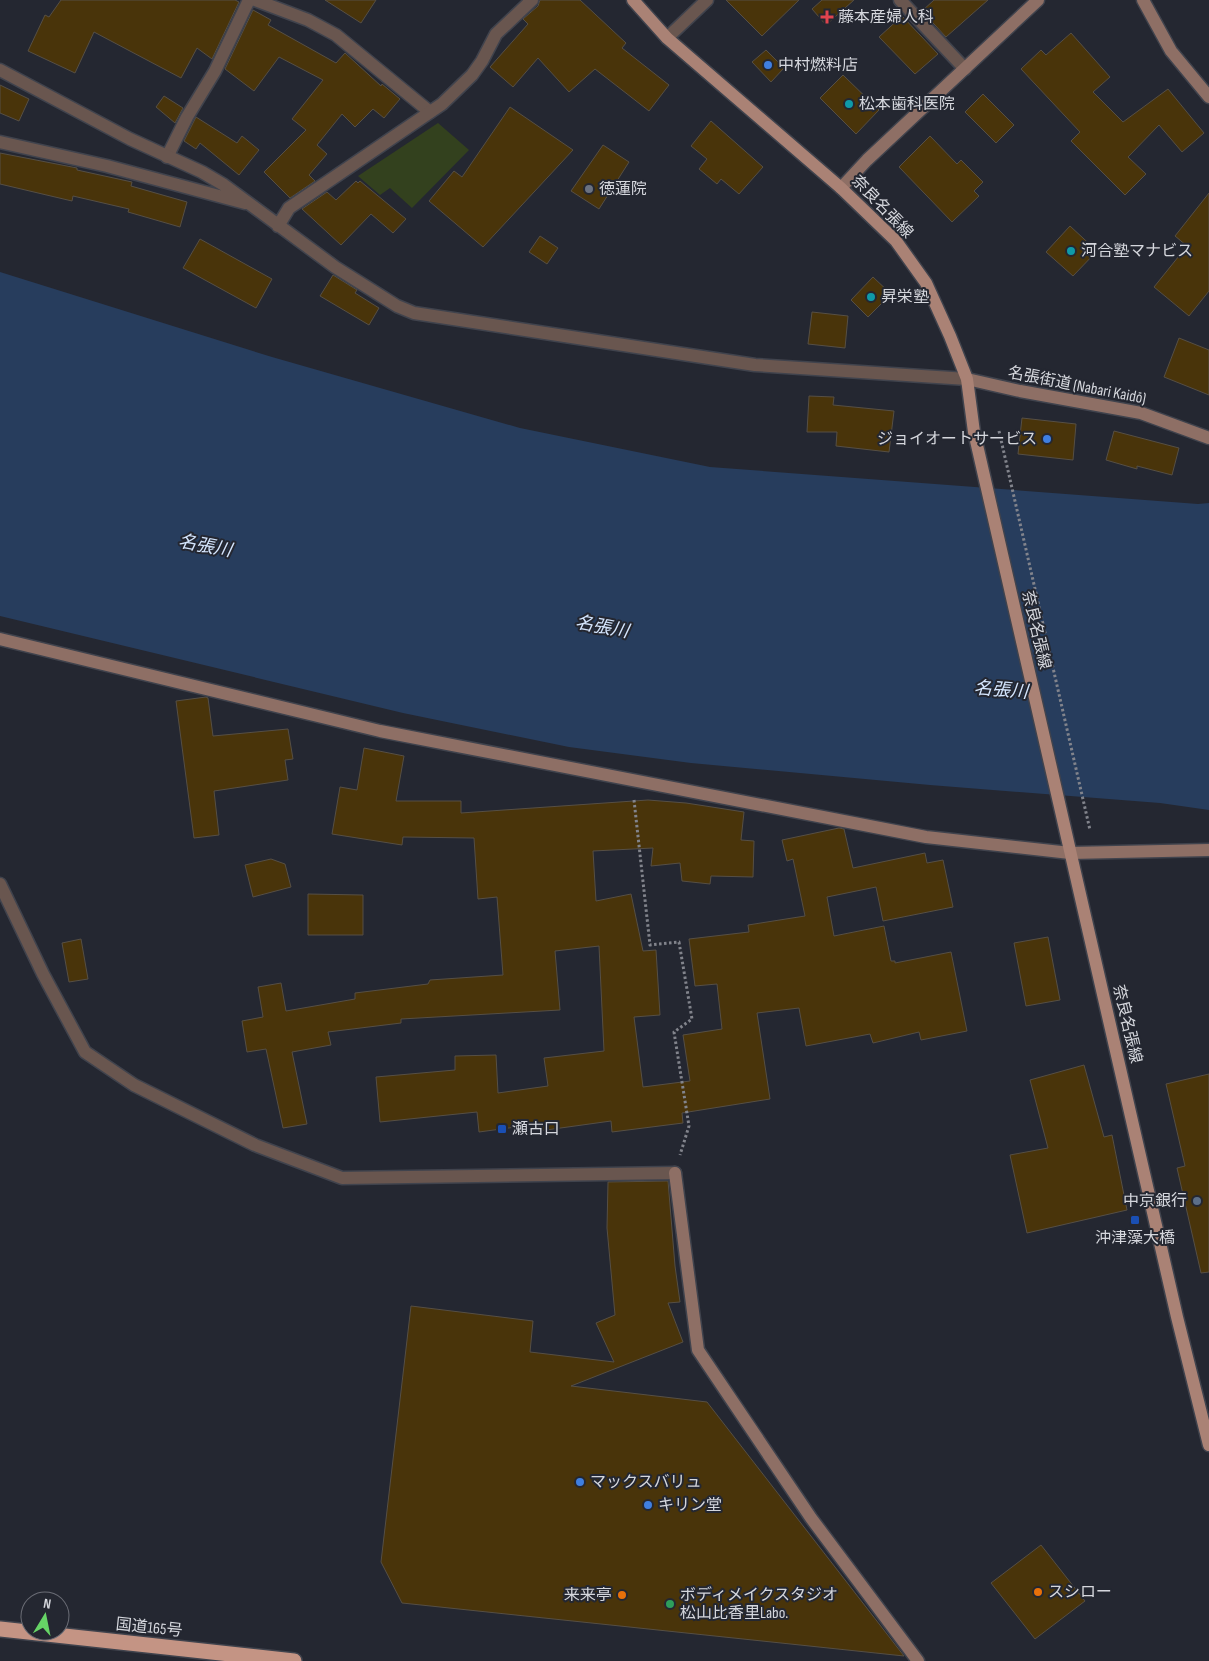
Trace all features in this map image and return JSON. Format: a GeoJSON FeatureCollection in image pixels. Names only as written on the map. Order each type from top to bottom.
{"type":"FeatureCollection","features":[{"type":"Feature","properties":{"kind":"highway","name":"国道165号"},"geometry":{"type":"LineString","coordinates":[[0,1629],[294,1661]]}},
{"type":"Feature","properties":{"kind":"main road","name":"奈良名張線"},"geometry":{"type":"LineString","coordinates":[[633,0],[667,38],[842,188],[896,242],[926,283],[950,336],[966,379],[974,432],[1065,833],[1209,1445]]}},
{"type":"Feature","properties":{"kind":"street"},"geometry":{"type":"LineString","coordinates":[[167,157],[187,117],[215,71],[249,0]]}},
{"type":"Feature","properties":{"kind":"street"},"geometry":{"type":"LineString","coordinates":[[255,0],[308,20],[336,35],[430,112]]}},
{"type":"Feature","properties":{"kind":"street"},"geometry":{"type":"LineString","coordinates":[[278,226],[289,208],[430,112],[460,89],[482,61],[496,34],[532,0]]}},
{"type":"Feature","properties":{"kind":"street"},"geometry":{"type":"LineString","coordinates":[[667,38],[707,0]]}},
{"type":"Feature","properties":{"kind":"street"},"geometry":{"type":"LineString","coordinates":[[900,0],[965,69]]}},
{"type":"Feature","properties":{"kind":"street"},"geometry":{"type":"LineString","coordinates":[[842,188],[867,160],[1038,0]]}},
{"type":"Feature","properties":{"kind":"street"},"geometry":{"type":"LineString","coordinates":[[1143,0],[1170,50],[1209,98]]}},
{"type":"Feature","properties":{"kind":"street"},"geometry":{"type":"LineString","coordinates":[[0,70],[167,157],[202,172],[335,266],[397,306],[414,313],[755,365],[966,379]]}},
{"type":"Feature","properties":{"kind":"street"},"geometry":{"type":"LineString","coordinates":[[0,142],[107,166],[249,204]]}},
{"type":"Feature","properties":{"kind":"street","name":"名張街道 (Nabari Kaidō)"},"geometry":{"type":"LineString","coordinates":[[966,379],[1141,413],[1209,438]]}},
{"type":"Feature","properties":{"kind":"street"},"geometry":{"type":"LineString","coordinates":[[0,639],[380,731],[632,782],[926,837],[1070,853],[1209,850]]}},
{"type":"Feature","properties":{"kind":"street"},"geometry":{"type":"LineString","coordinates":[[0,884],[43,974],[85,1052],[134,1085],[255,1145],[342,1178],[675,1172],[698,1350],[811,1518],[918,1661]]}},
{"type":"Feature","properties":{"kind":"path"},"geometry":{"type":"LineString","coordinates":[[999,431],[1090,830]]}},
{"type":"Feature","properties":{"kind":"path"},"geometry":{"type":"LineString","coordinates":[[632,782],[650,945],[679,942],[692,1019],[674,1032],[689,1126],[675,1172]]}},
{"type":"Feature","properties":{"kind":"green space"},"geometry":{"type":"Polygon","coordinates":[[[438,123],[469,150],[412,208],[390,188],[380,195],[358,176],[438,123]]]}},
{"type":"Feature","properties":{"kind":"water","name":"名張川"},"geometry":{"type":"Polygon","coordinates":[[[0,272],[272,357],[520,428],[710,467],[1198,504],[1209,503],[1209,810],[1160,803],[930,785],[691,763],[569,747],[403,713],[0,616],[0,272]]]}},
{"type":"Feature","properties":{"kind":"building"},"geometry":{"type":"Polygon","coordinates":[[[61,0],[235,0],[239,2],[212,59],[197,48],[181,78],[94,32],[75,73],[28,51],[45,15],[49,17],[61,0]]]}},
{"type":"Feature","properties":{"kind":"building"},"geometry":{"type":"Polygon","coordinates":[[[325,0],[376,0],[361,23],[325,0]]]}},
{"type":"Feature","properties":{"kind":"building"},"geometry":{"type":"Polygon","coordinates":[[[540,0],[580,0],[626,43],[622,48],[669,85],[649,111],[595,69],[569,92],[538,58],[513,87],[490,67],[528,24],[523,19],[538,6],[540,0]]]}},
{"type":"Feature","properties":{"kind":"building"},"geometry":{"type":"Polygon","coordinates":[[[726,0],[799,0],[762,36],[726,0]]]}},
{"type":"Feature","properties":{"kind":"building","name":"藤本産婦人科"},"geometry":{"type":"Polygon","coordinates":[[[822,0],[854,0],[826,25],[812,9],[822,0]]]}},
{"type":"Feature","properties":{"kind":"building"},"geometry":{"type":"Polygon","coordinates":[[[934,0],[988,0],[946,37],[922,11],[934,0]]]}},
{"type":"Feature","properties":{"kind":"building"},"geometry":{"type":"Polygon","coordinates":[[[253,10],[271,20],[268,25],[336,63],[345,53],[381,86],[382,84],[400,99],[384,118],[373,109],[355,127],[342,114],[317,145],[327,154],[309,175],[315,181],[290,198],[264,172],[306,130],[292,119],[323,80],[279,57],[254,91],[225,69],[253,10]]]}},
{"type":"Feature","properties":{"kind":"building"},"geometry":{"type":"Polygon","coordinates":[[[902,16],[938,54],[915,74],[879,37],[902,16]]]}},
{"type":"Feature","properties":{"kind":"building"},"geometry":{"type":"Polygon","coordinates":[[[1071,33],[1110,77],[1093,92],[1123,122],[1168,89],[1204,133],[1182,152],[1159,125],[1128,157],[1146,174],[1125,195],[1071,141],[1080,132],[1021,69],[1041,50],[1046,55],[1071,33]]]}},
{"type":"Feature","properties":{"kind":"building","name":"中村燃料店"},"geometry":{"type":"Polygon","coordinates":[[[766,50],[784,68],[771,82],[752,62],[766,50]]]}},
{"type":"Feature","properties":{"kind":"building","name":"松本歯科医院"},"geometry":{"type":"Polygon","coordinates":[[[843,75],[879,110],[856,134],[820,98],[843,75]]]}},
{"type":"Feature","properties":{"kind":"building"},"geometry":{"type":"Polygon","coordinates":[[[0,85],[29,99],[19,121],[0,113],[0,85]]]}},
{"type":"Feature","properties":{"kind":"building"},"geometry":{"type":"Polygon","coordinates":[[[983,94],[1014,125],[996,143],[965,112],[983,94]]]}},
{"type":"Feature","properties":{"kind":"building"},"geometry":{"type":"Polygon","coordinates":[[[164,96],[183,108],[175,123],[156,107],[164,96]]]}},
{"type":"Feature","properties":{"kind":"building"},"geometry":{"type":"Polygon","coordinates":[[[510,107],[573,150],[483,247],[429,201],[454,171],[462,177],[510,107]]]}},
{"type":"Feature","properties":{"kind":"building"},"geometry":{"type":"Polygon","coordinates":[[[196,117],[237,143],[242,136],[259,150],[239,175],[200,143],[196,149],[184,141],[196,117]]]}},
{"type":"Feature","properties":{"kind":"building"},"geometry":{"type":"Polygon","coordinates":[[[711,121],[763,167],[739,194],[721,179],[717,184],[699,169],[707,159],[691,146],[711,121]]]}},
{"type":"Feature","properties":{"kind":"building"},"geometry":{"type":"Polygon","coordinates":[[[930,136],[957,164],[961,160],[983,182],[974,191],[979,196],[952,222],[899,167],[930,136]]]}},
{"type":"Feature","properties":{"kind":"building"},"geometry":{"type":"Polygon","coordinates":[[[603,145],[629,162],[599,209],[571,191],[603,145]]]}},
{"type":"Feature","properties":{"kind":"building"},"geometry":{"type":"Polygon","coordinates":[[[0,153],[77,168],[77,170],[132,182],[131,186],[187,202],[180,227],[128,212],[129,209],[73,196],[72,201],[0,184],[0,153]]]}},
{"type":"Feature","properties":{"kind":"building"},"geometry":{"type":"Polygon","coordinates":[[[356,181],[358,183],[360,181],[406,219],[393,233],[371,214],[341,245],[302,209],[327,192],[336,200],[356,181]]]}},
{"type":"Feature","properties":{"kind":"building"},"geometry":{"type":"Polygon","coordinates":[[[1209,193],[1209,291],[1189,316],[1154,287],[1187,246],[1175,236],[1209,193]]]}},
{"type":"Feature","properties":{"kind":"building","name":"河合塾マナビス"},"geometry":{"type":"Polygon","coordinates":[[[1070,226],[1097,251],[1073,276],[1046,252],[1070,226]]]}},
{"type":"Feature","properties":{"kind":"building"},"geometry":{"type":"Polygon","coordinates":[[[540,236],[558,248],[547,264],[529,252],[540,236]]]}},
{"type":"Feature","properties":{"kind":"building"},"geometry":{"type":"Polygon","coordinates":[[[200,239],[272,279],[256,308],[183,268],[200,239]]]}},
{"type":"Feature","properties":{"kind":"building"},"geometry":{"type":"Polygon","coordinates":[[[333,275],[357,290],[355,293],[379,308],[369,325],[320,296],[333,275]]]}},
{"type":"Feature","properties":{"kind":"building","name":"昇栄塾"},"geometry":{"type":"Polygon","coordinates":[[[873,277],[891,294],[868,317],[851,300],[873,277]]]}},
{"type":"Feature","properties":{"kind":"building"},"geometry":{"type":"Polygon","coordinates":[[[812,312],[848,316],[845,348],[808,344],[812,312]]]}},
{"type":"Feature","properties":{"kind":"building"},"geometry":{"type":"Polygon","coordinates":[[[1179,338],[1209,350],[1209,395],[1164,377],[1179,338]]]}},
{"type":"Feature","properties":{"kind":"building"},"geometry":{"type":"Polygon","coordinates":[[[809,396],[834,397],[833,405],[894,411],[889,452],[836,446],[837,432],[807,432],[809,396]]]}},
{"type":"Feature","properties":{"kind":"building","name":"ジョイオートサービス"},"geometry":{"type":"Polygon","coordinates":[[[1022,418],[1076,424],[1073,460],[1018,454],[1022,418]]]}},
{"type":"Feature","properties":{"kind":"building"},"geometry":{"type":"Polygon","coordinates":[[[1114,431],[1179,448],[1172,475],[1137,466],[1137,469],[1106,460],[1114,431]]]}},
{"type":"Feature","properties":{"kind":"building"},"geometry":{"type":"Polygon","coordinates":[[[208,698],[213,736],[288,729],[293,759],[285,760],[288,780],[214,791],[219,835],[194,838],[176,701],[208,698]]]}},
{"type":"Feature","properties":{"kind":"building"},"geometry":{"type":"Polygon","coordinates":[[[364,748],[404,756],[396,801],[461,801],[461,813],[648,800],[686,803],[744,812],[741,840],[754,841],[753,877],[711,876],[710,884],[682,881],[680,863],[651,866],[653,848],[593,851],[596,901],[631,894],[643,951],[656,950],[660,1015],[634,1017],[643,1087],[690,1081],[683,1035],[722,1029],[717,984],[695,986],[689,939],[749,932],[748,925],[805,916],[793,859],[787,861],[782,840],[839,828],[844,829],[853,868],[925,853],[927,863],[943,860],[953,907],[883,921],[876,887],[827,897],[834,936],[884,926],[891,961],[895,961],[895,963],[951,952],[967,1031],[921,1040],[919,1032],[873,1043],[870,1034],[806,1046],[799,1008],[757,1013],[770,1099],[682,1113],[683,1123],[612,1132],[611,1121],[539,1131],[538,1124],[479,1132],[477,1112],[380,1122],[376,1077],[455,1070],[455,1056],[496,1055],[498,1093],[548,1086],[544,1058],[604,1051],[599,946],[555,951],[560,1010],[401,1019],[401,1023],[328,1032],[331,1045],[292,1052],[307,1124],[283,1128],[266,1049],[247,1052],[242,1021],[263,1017],[258,987],[281,983],[286,1011],[355,999],[355,993],[428,984],[430,980],[503,975],[497,897],[478,899],[474,838],[403,837],[402,845],[332,834],[340,787],[357,790],[364,748]]]}},
{"type":"Feature","properties":{"kind":"building"},"geometry":{"type":"Polygon","coordinates":[[[271,859],[285,864],[291,887],[253,897],[245,865],[271,859]]]}},
{"type":"Feature","properties":{"kind":"building"},"geometry":{"type":"Polygon","coordinates":[[[308,894],[363,895],[363,935],[308,935],[308,894]]]}},
{"type":"Feature","properties":{"kind":"building"},"geometry":{"type":"Polygon","coordinates":[[[1048,937],[1060,1000],[1026,1006],[1014,943],[1048,937]]]}},
{"type":"Feature","properties":{"kind":"building"},"geometry":{"type":"Polygon","coordinates":[[[81,939],[88,979],[69,982],[62,943],[81,939]]]}},
{"type":"Feature","properties":{"kind":"building"},"geometry":{"type":"Polygon","coordinates":[[[1084,1065],[1104,1137],[1112,1135],[1127,1210],[1027,1233],[1010,1155],[1048,1148],[1030,1080],[1084,1065]]]}},
{"type":"Feature","properties":{"kind":"building"},"geometry":{"type":"Polygon","coordinates":[[[1209,1074],[1209,1272],[1201,1273],[1177,1168],[1185,1166],[1166,1084],[1209,1074]]]}},
{"type":"Feature","properties":{"kind":"building","name":"マックスバリュ"},"geometry":{"type":"Polygon","coordinates":[[[668,1181],[680,1302],[668,1303],[683,1342],[571,1386],[707,1402],[904,1656],[402,1603],[381,1562],[411,1306],[533,1321],[530,1352],[614,1362],[596,1323],[615,1315],[607,1228],[608,1182],[668,1181]]]}},
{"type":"Feature","properties":{"kind":"building","name":"スシロー"},"geometry":{"type":"Polygon","coordinates":[[[1041,1545],[1085,1601],[1035,1639],[991,1583],[1041,1545]]]}},
{"type":"Feature","properties":{"kind":"place","name":"藤本産婦人科"},"geometry":{"type":"Point","coordinates":[827,17]}},
{"type":"Feature","properties":{"kind":"place","name":"中村燃料店"},"geometry":{"type":"Point","coordinates":[768,65]}},
{"type":"Feature","properties":{"kind":"place","name":"松本歯科医院"},"geometry":{"type":"Point","coordinates":[849,104]}},
{"type":"Feature","properties":{"kind":"place","name":"徳蓮院"},"geometry":{"type":"Point","coordinates":[589,189]}},
{"type":"Feature","properties":{"kind":"place","name":"河合塾マナビス"},"geometry":{"type":"Point","coordinates":[1071,251]}},
{"type":"Feature","properties":{"kind":"place","name":"昇栄塾"},"geometry":{"type":"Point","coordinates":[871,297]}},
{"type":"Feature","properties":{"kind":"place","name":"ジョイオートサービス"},"geometry":{"type":"Point","coordinates":[1047,439]}},
{"type":"Feature","properties":{"kind":"place","name":"瀬古口"},"geometry":{"type":"Point","coordinates":[502,1129]}},
{"type":"Feature","properties":{"kind":"place","name":"中京銀行"},"geometry":{"type":"Point","coordinates":[1197,1201]}},
{"type":"Feature","properties":{"kind":"place","name":"沖津藻大橋"},"geometry":{"type":"Point","coordinates":[1135,1220]}},
{"type":"Feature","properties":{"kind":"place","name":"マックスバリュ"},"geometry":{"type":"Point","coordinates":[580,1482]}},
{"type":"Feature","properties":{"kind":"place","name":"キリン堂"},"geometry":{"type":"Point","coordinates":[648,1505]}},
{"type":"Feature","properties":{"kind":"place","name":"スシロー"},"geometry":{"type":"Point","coordinates":[1038,1592]}},
{"type":"Feature","properties":{"kind":"place","name":"来来亭"},"geometry":{"type":"Point","coordinates":[622,1595]}},
{"type":"Feature","properties":{"kind":"place","name":"ボディメイクスタジオ 松山比香里Labo."},"geometry":{"type":"Point","coordinates":[670,1604]}}]}
